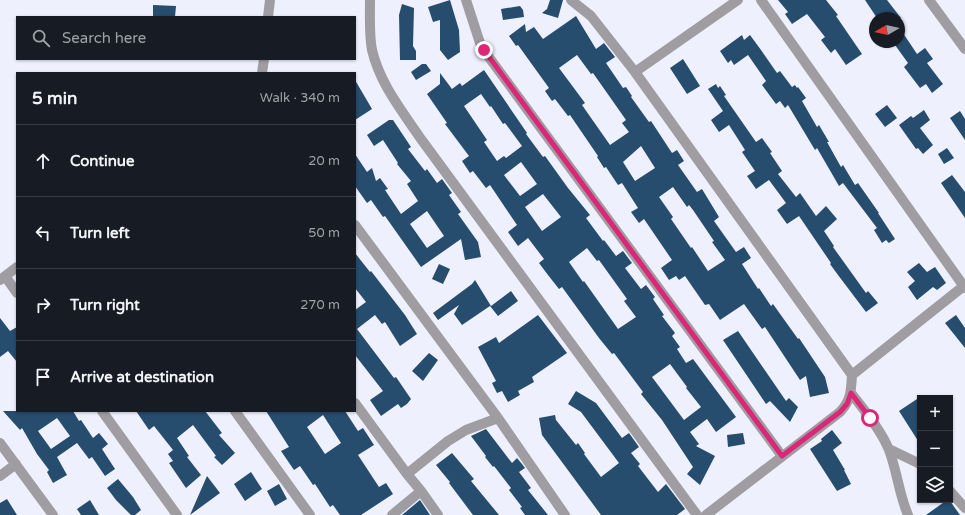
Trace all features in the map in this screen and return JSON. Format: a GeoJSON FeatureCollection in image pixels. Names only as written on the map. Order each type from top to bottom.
{"type":"FeatureCollection","features":[{"type":"Feature","properties":{"kind":"street"},"geometry":{"type":"LineString","coordinates":[[268,16],[270,0]]}},
{"type":"Feature","properties":{"kind":"street"},"geometry":{"type":"LineString","coordinates":[[370,0],[372,49],[380,73],[391,96],[697,515]]}},
{"type":"Feature","properties":{"kind":"street"},"geometry":{"type":"LineString","coordinates":[[466,0],[480,42],[488,56],[782,456]]}},
{"type":"Feature","properties":{"kind":"street"},"geometry":{"type":"LineString","coordinates":[[571,0],[591,16],[635,72],[852,375],[851,393],[847,404],[840,412],[706,515]]}},
{"type":"Feature","properties":{"kind":"street"},"geometry":{"type":"LineString","coordinates":[[635,72],[738,0]]}},
{"type":"Feature","properties":{"kind":"street"},"geometry":{"type":"LineString","coordinates":[[761,0],[965,286],[852,375]]}},
{"type":"Feature","properties":{"kind":"street"},"geometry":{"type":"LineString","coordinates":[[929,0],[965,49]]}},
{"type":"Feature","properties":{"kind":"street"},"geometry":{"type":"LineString","coordinates":[[262,72],[264,60]]}},
{"type":"Feature","properties":{"kind":"street"},"geometry":{"type":"LineString","coordinates":[[356,226],[498,418],[565,515]]}},
{"type":"Feature","properties":{"kind":"street"},"geometry":{"type":"LineString","coordinates":[[16,268],[2,278],[16,292]]}},
{"type":"Feature","properties":{"kind":"street"},"geometry":{"type":"LineString","coordinates":[[851,393],[870,418],[889,449],[903,504],[908,515]]}},
{"type":"Feature","properties":{"kind":"street"},"geometry":{"type":"LineString","coordinates":[[356,404],[438,515]]}},
{"type":"Feature","properties":{"kind":"street"},"geometry":{"type":"LineString","coordinates":[[103,412],[177,515]]}},
{"type":"Feature","properties":{"kind":"street"},"geometry":{"type":"LineString","coordinates":[[236,412],[310,515]]}},
{"type":"Feature","properties":{"kind":"street"},"geometry":{"type":"LineString","coordinates":[[407,474],[448,441],[466,430],[498,418]]}},
{"type":"Feature","properties":{"kind":"street"},"geometry":{"type":"LineString","coordinates":[[0,443],[53,515]]}},
{"type":"Feature","properties":{"kind":"street"},"geometry":{"type":"LineString","coordinates":[[889,449],[917,463]]}},
{"type":"Feature","properties":{"kind":"street"},"geometry":{"type":"LineString","coordinates":[[0,476],[16,464]]}},
{"type":"Feature","properties":{"kind":"street"},"geometry":{"type":"LineString","coordinates":[[392,515],[421,491]]}},
{"type":"Feature","properties":{"kind":"street"},"geometry":{"type":"LineString","coordinates":[[953,494],[965,508]]}},
{"type":"Feature","properties":{"kind":"building"},"geometry":{"type":"Polygon","coordinates":[[[450,0],[459,30],[460,52],[448,60],[440,50],[440,20],[433,22],[428,7],[450,0]]]}},
{"type":"Feature","properties":{"kind":"building"},"geometry":{"type":"Polygon","coordinates":[[[550,0],[563,0],[558,18],[542,13],[547,9],[550,0]]]}},
{"type":"Feature","properties":{"kind":"building"},"geometry":{"type":"Polygon","coordinates":[[[778,0],[826,0],[838,15],[836,16],[862,54],[846,65],[835,49],[831,53],[821,40],[825,37],[807,14],[792,24],[785,14],[788,12],[778,0]]]}},
{"type":"Feature","properties":{"kind":"building"},"geometry":{"type":"Polygon","coordinates":[[[865,0],[887,0],[896,12],[873,12],[865,0]]]}},
{"type":"Feature","properties":{"kind":"building"},"geometry":{"type":"Polygon","coordinates":[[[402,4],[414,8],[413,46],[416,51],[416,60],[400,60],[399,15],[402,4]]]}},
{"type":"Feature","properties":{"kind":"building"},"geometry":{"type":"Polygon","coordinates":[[[153,5],[176,6],[175,16],[153,16],[153,5]]]}},
{"type":"Feature","properties":{"kind":"building"},"geometry":{"type":"Polygon","coordinates":[[[520,6],[523,10],[524,17],[503,20],[501,9],[520,6]]]}},
{"type":"Feature","properties":{"kind":"building"},"geometry":{"type":"Polygon","coordinates":[[[576,16],[596,49],[604,43],[615,57],[606,63],[623,88],[626,87],[632,96],[631,97],[649,122],[651,121],[672,153],[677,150],[684,161],[678,165],[697,192],[702,189],[719,217],[714,221],[736,252],[744,247],[751,258],[742,264],[771,306],[773,304],[798,339],[799,338],[825,377],[829,393],[810,397],[806,376],[800,380],[765,327],[762,329],[744,304],[720,320],[709,304],[705,305],[685,276],[679,280],[676,276],[669,280],[661,268],[672,260],[644,219],[639,223],[631,212],[638,208],[622,183],[618,185],[606,167],[604,168],[597,157],[598,156],[570,115],[568,116],[555,99],[552,101],[545,91],[549,88],[518,45],[516,46],[509,36],[525,24],[526,32],[534,27],[543,39],[576,16]],[[577,55],[559,68],[585,103],[582,105],[610,145],[629,132],[622,123],[626,120],[593,73],[591,74],[577,55]],[[641,146],[623,162],[635,181],[655,168],[641,146]],[[673,187],[659,197],[673,217],[671,219],[708,271],[725,260],[712,242],[714,241],[693,210],[689,205],[687,207],[673,187]]]}},
{"type":"Feature","properties":{"kind":"building"},"geometry":{"type":"Polygon","coordinates":[[[742,35],[744,40],[750,35],[777,73],[780,71],[792,87],[795,85],[797,88],[798,87],[806,98],[802,101],[817,127],[819,125],[841,167],[843,165],[855,185],[858,183],[895,239],[889,243],[886,240],[882,243],[874,230],[877,228],[843,183],[839,186],[817,148],[815,150],[788,105],[785,108],[780,101],[776,104],[762,85],[766,81],[748,55],[734,65],[731,60],[728,63],[720,51],[742,35]]]}},
{"type":"Feature","properties":{"kind":"building"},"geometry":{"type":"Polygon","coordinates":[[[905,36],[917,54],[925,48],[933,59],[927,63],[943,84],[932,93],[926,84],[920,88],[904,67],[908,63],[897,48],[905,48],[905,36]]]}},
{"type":"Feature","properties":{"kind":"building"},"geometry":{"type":"Polygon","coordinates":[[[683,59],[700,86],[687,94],[670,68],[683,59]]]}},
{"type":"Feature","properties":{"kind":"building"},"geometry":{"type":"Polygon","coordinates":[[[422,64],[426,64],[431,71],[416,80],[411,72],[422,64]]]}},
{"type":"Feature","properties":{"kind":"building"},"geometry":{"type":"Polygon","coordinates":[[[484,70],[527,133],[526,134],[543,157],[545,156],[590,215],[586,218],[603,241],[604,240],[616,256],[623,251],[632,263],[625,268],[641,289],[646,285],[655,297],[653,299],[664,315],[662,316],[675,333],[672,336],[680,347],[677,349],[686,363],[693,359],[736,417],[716,432],[707,419],[690,432],[699,444],[696,446],[715,456],[700,485],[687,474],[693,467],[662,420],[641,394],[643,392],[614,353],[612,354],[599,338],[562,287],[559,289],[539,263],[544,259],[528,238],[518,246],[508,232],[517,225],[490,185],[486,188],[473,171],[470,173],[462,161],[469,156],[445,124],[447,123],[427,94],[440,84],[440,73],[452,89],[460,83],[462,86],[484,70]],[[481,94],[464,106],[487,140],[484,142],[497,161],[504,156],[506,158],[522,146],[505,123],[503,124],[481,94]],[[521,162],[504,175],[520,196],[537,184],[521,162]],[[543,194],[525,207],[542,231],[561,217],[543,194]],[[587,248],[569,262],[583,282],[584,281],[618,329],[636,317],[624,301],[627,299],[599,260],[597,261],[587,248]],[[670,364],[652,377],[684,420],[701,407],[670,364]]]}},
{"type":"Feature","properties":{"kind":"building"},"geometry":{"type":"Polygon","coordinates":[[[356,82],[372,109],[356,119],[356,82]]]}},
{"type":"Feature","properties":{"kind":"building"},"geometry":{"type":"Polygon","coordinates":[[[716,84],[718,88],[720,86],[726,95],[724,96],[756,142],[762,138],[772,152],[770,153],[782,171],[778,174],[796,197],[800,193],[816,216],[826,206],[837,219],[824,231],[834,246],[833,247],[866,293],[868,291],[878,303],[866,312],[830,264],[831,263],[799,216],[787,224],[777,210],[786,203],[769,180],[756,189],[747,176],[755,171],[742,152],[745,150],[729,125],[719,132],[711,120],[723,111],[708,89],[716,84]]]}},
{"type":"Feature","properties":{"kind":"building"},"geometry":{"type":"Polygon","coordinates":[[[887,105],[897,118],[885,127],[875,114],[887,105]]]}},
{"type":"Feature","properties":{"kind":"building"},"geometry":{"type":"Polygon","coordinates":[[[924,110],[930,120],[920,128],[933,145],[923,154],[918,148],[916,149],[899,125],[911,116],[913,118],[924,110]]]}},
{"type":"Feature","properties":{"kind":"building"},"geometry":{"type":"Polygon","coordinates":[[[960,111],[965,119],[965,140],[950,118],[960,111]]]}},
{"type":"Feature","properties":{"kind":"building"},"geometry":{"type":"Polygon","coordinates":[[[389,120],[393,120],[411,147],[408,149],[425,171],[427,169],[437,183],[442,179],[452,193],[449,195],[461,212],[458,214],[478,242],[481,257],[465,260],[461,239],[421,267],[385,216],[383,217],[371,200],[367,203],[356,187],[356,156],[367,172],[372,168],[376,181],[380,178],[388,189],[385,190],[401,214],[418,201],[407,184],[411,181],[397,164],[398,163],[383,140],[374,146],[367,135],[389,120]],[[427,211],[410,224],[427,248],[444,236],[427,211]]]}},
{"type":"Feature","properties":{"kind":"building"},"geometry":{"type":"Polygon","coordinates":[[[947,148],[954,158],[944,164],[938,154],[947,148]]]}},
{"type":"Feature","properties":{"kind":"building"},"geometry":{"type":"Polygon","coordinates":[[[952,175],[965,192],[965,218],[941,183],[952,175]]]}},
{"type":"Feature","properties":{"kind":"building"},"geometry":{"type":"Polygon","coordinates":[[[356,254],[405,315],[417,334],[400,346],[385,322],[382,324],[375,315],[357,329],[394,378],[396,377],[411,399],[401,408],[398,404],[381,416],[370,400],[383,391],[356,356],[356,309],[366,302],[356,289],[356,254]]]}},
{"type":"Feature","properties":{"kind":"building"},"geometry":{"type":"Polygon","coordinates":[[[919,263],[927,272],[935,267],[946,283],[937,290],[933,287],[917,300],[908,287],[915,281],[907,272],[919,263]]]}},
{"type":"Feature","properties":{"kind":"building"},"geometry":{"type":"Polygon","coordinates":[[[439,264],[450,269],[443,284],[432,279],[439,264]]]}},
{"type":"Feature","properties":{"kind":"building"},"geometry":{"type":"Polygon","coordinates":[[[475,280],[491,306],[511,291],[518,301],[498,316],[490,306],[462,325],[454,314],[459,305],[438,320],[433,313],[472,284],[475,280]]]}},
{"type":"Feature","properties":{"kind":"building"},"geometry":{"type":"Polygon","coordinates":[[[538,315],[567,353],[532,377],[534,382],[518,391],[520,395],[508,402],[502,391],[497,393],[492,383],[496,381],[478,347],[496,337],[499,343],[538,315]]]}},
{"type":"Feature","properties":{"kind":"building"},"geometry":{"type":"Polygon","coordinates":[[[956,315],[965,328],[965,348],[945,323],[956,315]]]}},
{"type":"Feature","properties":{"kind":"building"},"geometry":{"type":"Polygon","coordinates":[[[0,318],[10,331],[16,328],[16,361],[8,351],[0,357],[0,318]]]}},
{"type":"Feature","properties":{"kind":"building"},"geometry":{"type":"Polygon","coordinates":[[[738,331],[786,401],[789,398],[798,407],[790,422],[770,401],[766,404],[723,340],[738,331]]]}},
{"type":"Feature","properties":{"kind":"building"},"geometry":{"type":"Polygon","coordinates":[[[429,353],[438,360],[423,381],[412,371],[429,353]]]}},
{"type":"Feature","properties":{"kind":"building"},"geometry":{"type":"Polygon","coordinates":[[[576,391],[596,403],[622,438],[629,433],[639,447],[631,453],[640,464],[638,466],[658,492],[666,484],[685,509],[677,515],[601,515],[542,435],[539,418],[555,415],[556,420],[576,445],[578,443],[601,477],[619,463],[581,412],[568,404],[576,391]]]}},
{"type":"Feature","properties":{"kind":"building"},"geometry":{"type":"Polygon","coordinates":[[[917,399],[917,439],[899,411],[917,399]]]}},
{"type":"Feature","properties":{"kind":"building"},"geometry":{"type":"Polygon","coordinates":[[[3,411],[74,412],[93,438],[99,433],[108,444],[102,449],[115,469],[105,476],[92,457],[89,459],[77,443],[57,457],[67,475],[53,483],[47,472],[49,470],[37,454],[22,428],[20,430],[3,411]],[[57,418],[38,431],[51,449],[70,436],[57,418]]]}},
{"type":"Feature","properties":{"kind":"building"},"geometry":{"type":"Polygon","coordinates":[[[137,412],[206,412],[222,433],[219,435],[235,453],[222,465],[214,457],[216,456],[193,425],[177,438],[189,456],[187,457],[201,475],[186,488],[169,463],[173,461],[168,454],[173,450],[154,426],[149,430],[137,412]]]}},
{"type":"Feature","properties":{"kind":"building"},"geometry":{"type":"Polygon","coordinates":[[[267,412],[346,412],[358,431],[363,428],[374,445],[358,455],[379,487],[386,483],[393,494],[361,515],[340,515],[333,505],[330,507],[315,484],[313,485],[300,466],[294,470],[281,451],[289,447],[267,412]],[[323,415],[307,427],[325,454],[341,443],[323,415]]]}},
{"type":"Feature","properties":{"kind":"building"},"geometry":{"type":"Polygon","coordinates":[[[486,429],[512,463],[517,458],[525,468],[519,472],[531,488],[528,490],[548,515],[525,515],[520,508],[522,507],[509,490],[511,488],[485,457],[486,456],[471,436],[486,429]]]}},
{"type":"Feature","properties":{"kind":"building"},"geometry":{"type":"Polygon","coordinates":[[[832,430],[842,443],[833,450],[845,470],[851,484],[837,491],[810,449],[822,441],[821,439],[832,430]]]}},
{"type":"Feature","properties":{"kind":"building"},"geometry":{"type":"Polygon","coordinates":[[[743,433],[745,444],[728,447],[727,435],[743,433]]]}},
{"type":"Feature","properties":{"kind":"building"},"geometry":{"type":"Polygon","coordinates":[[[452,453],[474,479],[471,481],[499,515],[473,515],[436,465],[452,453]]]}},
{"type":"Feature","properties":{"kind":"building"},"geometry":{"type":"Polygon","coordinates":[[[251,472],[262,489],[245,501],[234,484],[251,472]]]}},
{"type":"Feature","properties":{"kind":"building"},"geometry":{"type":"Polygon","coordinates":[[[207,476],[220,493],[190,515],[207,476]]]}},
{"type":"Feature","properties":{"kind":"building"},"geometry":{"type":"Polygon","coordinates":[[[118,479],[133,497],[141,510],[135,515],[131,515],[116,500],[107,488],[118,479]]]}},
{"type":"Feature","properties":{"kind":"building"},"geometry":{"type":"Polygon","coordinates":[[[279,484],[287,499],[275,506],[267,491],[279,484]]]}},
{"type":"Feature","properties":{"kind":"building"},"geometry":{"type":"Polygon","coordinates":[[[7,499],[17,515],[0,515],[0,503],[7,499]]]}},
{"type":"Feature","properties":{"kind":"building"},"geometry":{"type":"Polygon","coordinates":[[[90,500],[99,515],[81,515],[77,509],[90,500]]]}},
{"type":"Feature","properties":{"kind":"building"},"geometry":{"type":"Polygon","coordinates":[[[420,500],[430,515],[402,515],[420,500]]]}},
{"type":"Feature","properties":{"kind":"building"},"geometry":{"type":"Polygon","coordinates":[[[943,503],[951,503],[960,515],[926,515],[943,503]]]}},
{"type":"Feature","properties":{"kind":"route"},"geometry":{"type":"LineString","coordinates":[[484,50],[782,456],[840,412],[847,404],[851,393],[870,418]]}}]}
